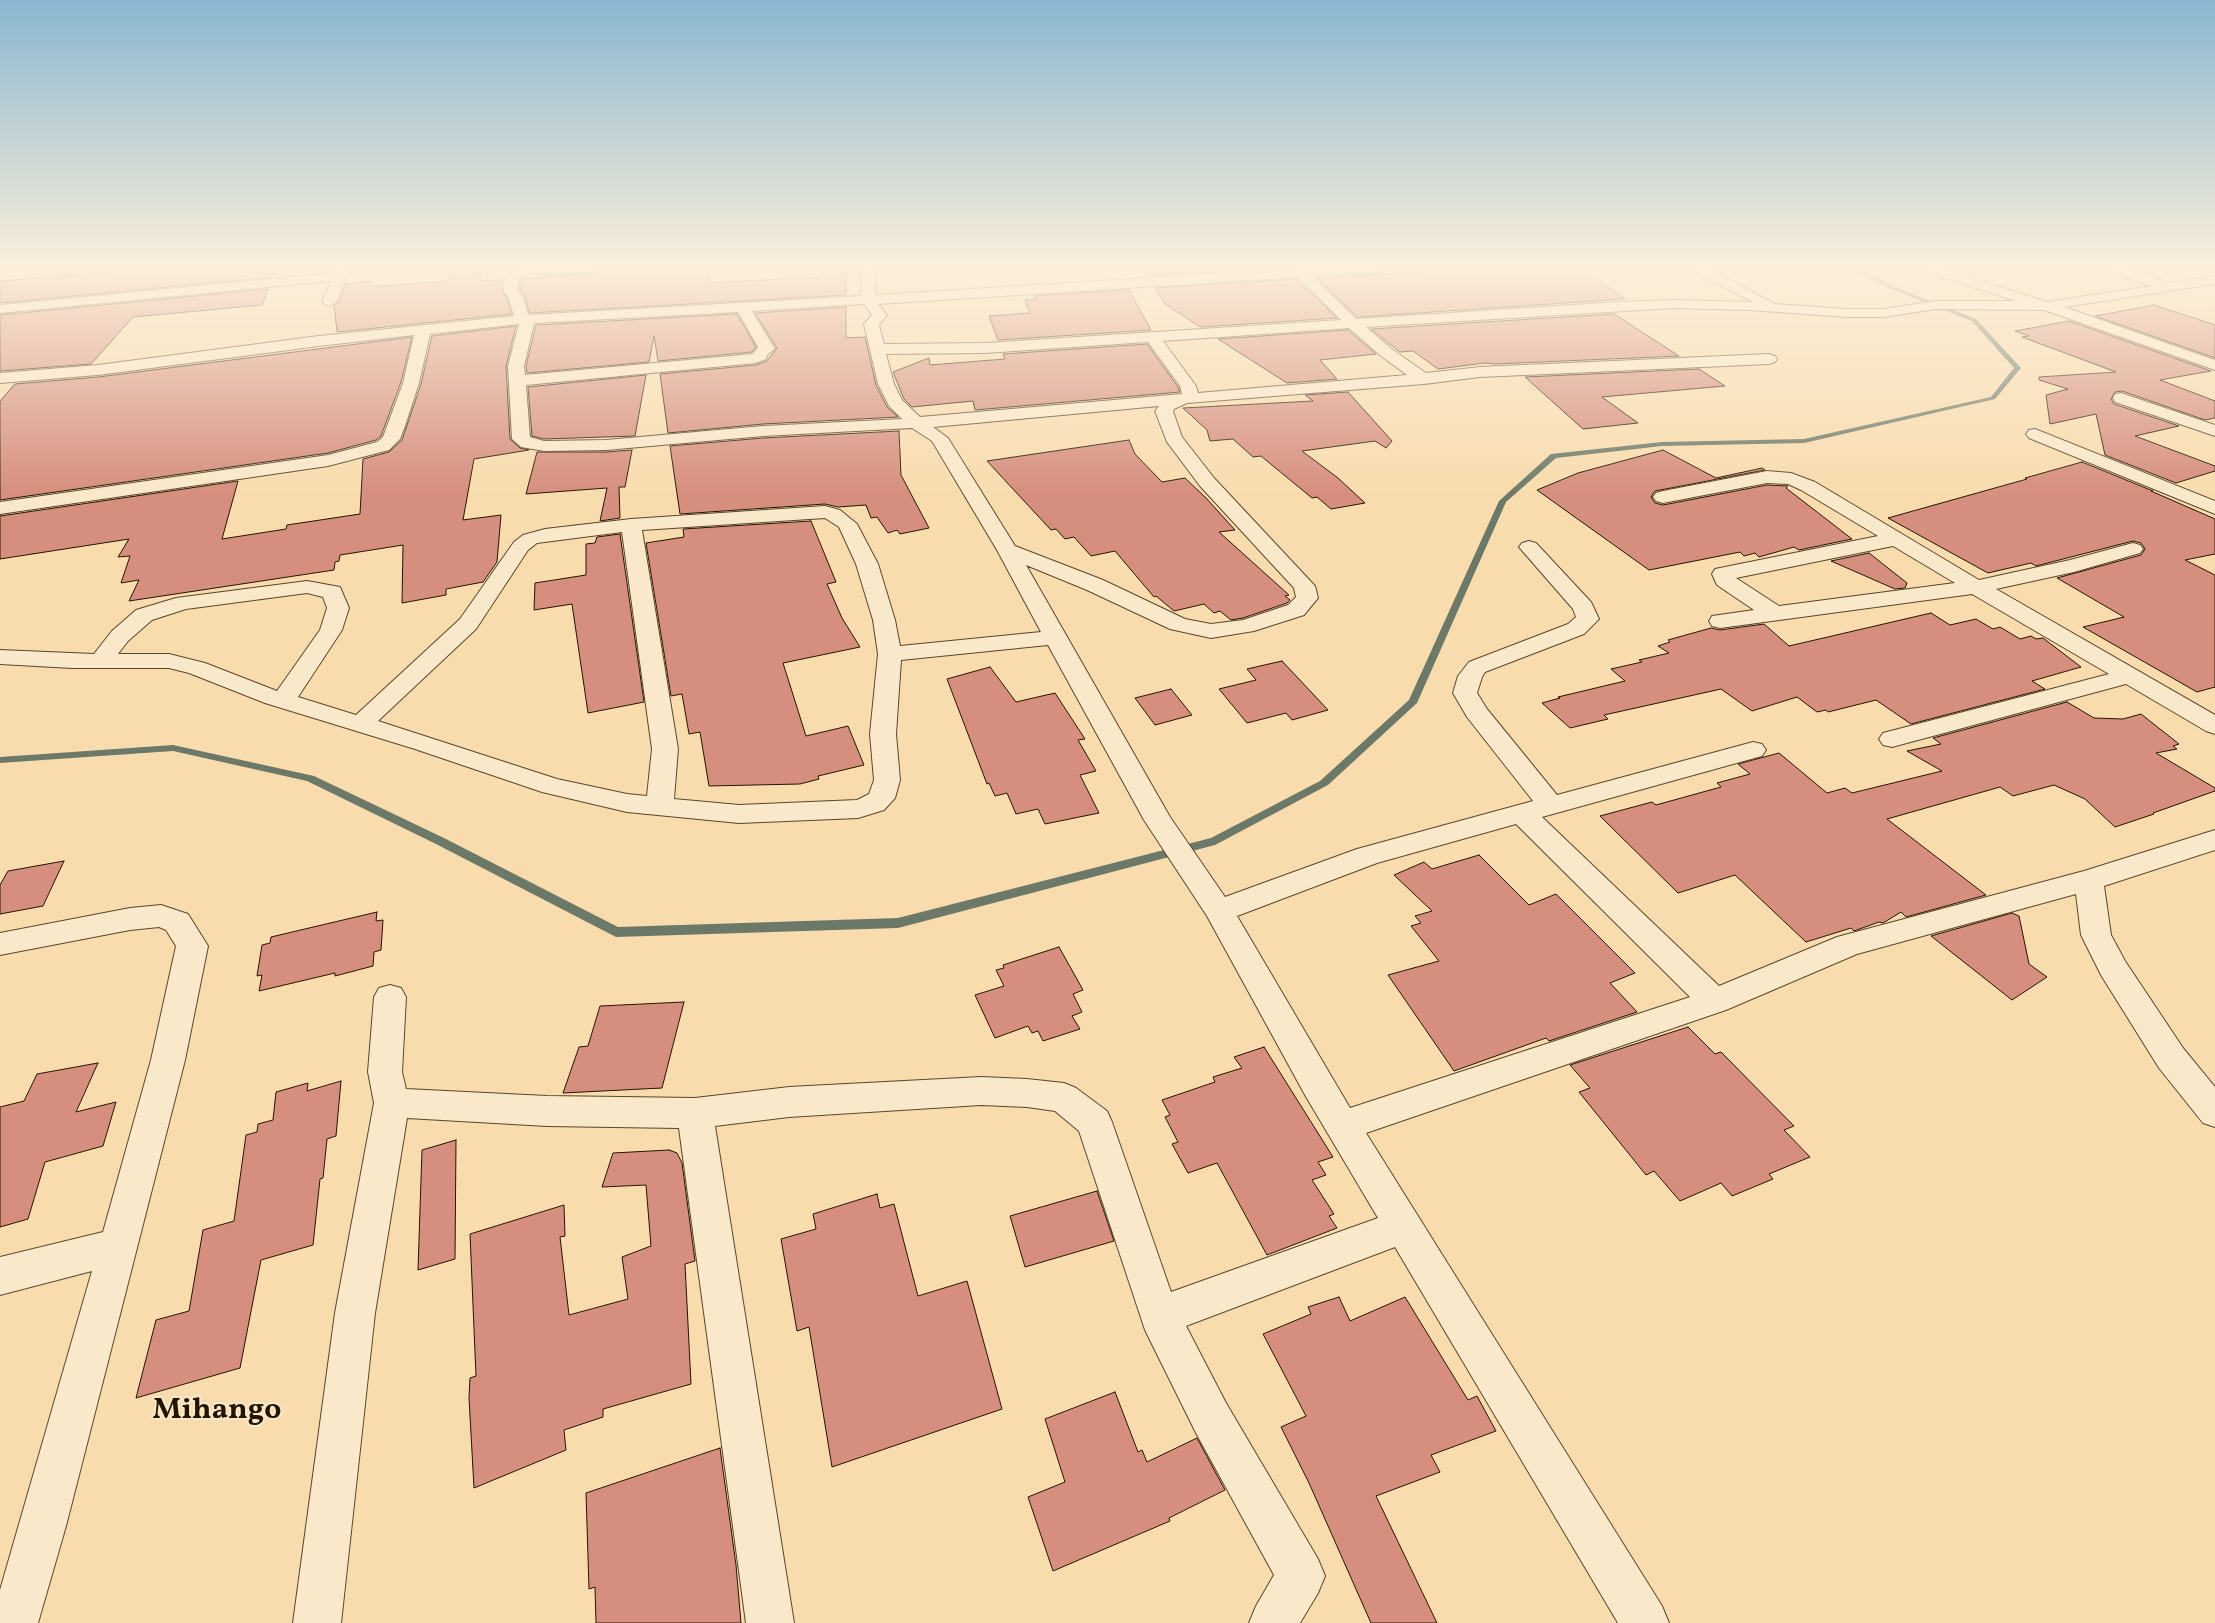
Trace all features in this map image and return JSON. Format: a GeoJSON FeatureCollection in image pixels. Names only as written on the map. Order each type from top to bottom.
{"type":"FeatureCollection","features":[{"type":"Feature","properties":{"kind":"street"},"geometry":{"type":"LineString","coordinates":[[0,378],[98,370],[311,344]]}},
{"type":"Feature","properties":{"kind":"street"},"geometry":{"type":"LineString","coordinates":[[0,508],[328,460],[362,453],[382,446],[391,439],[396,426],[401,407],[411,383],[420,344]]}},
{"type":"Feature","properties":{"kind":"street"},"geometry":{"type":"LineString","coordinates":[[520,344],[516,366],[521,440],[544,446],[606,445],[763,431],[916,423],[1480,372],[1769,359]]}},
{"type":"Feature","properties":{"kind":"street"},"geometry":{"type":"LineString","coordinates":[[517,381],[737,361],[760,356],[761,351],[767,349],[764,344]]}},
{"type":"Feature","properties":{"kind":"street"},"geometry":{"type":"LineString","coordinates":[[877,344],[886,384],[895,402],[916,423],[939,438],[1007,550],[1158,820],[1220,910],[1317,1085],[1645,1623]]}},
{"type":"Feature","properties":{"kind":"street"},"geometry":{"type":"LineString","coordinates":[[878,349],[985,348],[1044,344]]}},
{"type":"Feature","properties":{"kind":"street"},"geometry":{"type":"LineString","coordinates":[[1007,550],[1095,585],[1154,614],[1186,626],[1211,631],[1246,626],[1296,610],[1307,598],[1304,586],[1207,482],[1173,438],[1164,411],[1168,405],[1192,396],[1188,386],[1158,344]]}},
{"type":"Feature","properties":{"kind":"street"},"geometry":{"type":"LineString","coordinates":[[1376,344],[1424,378]]}},
{"type":"Feature","properties":{"kind":"street"},"geometry":{"type":"LineString","coordinates":[[2156,344],[2215,364]]}},
{"type":"Feature","properties":{"kind":"street"},"geometry":{"type":"LineString","coordinates":[[2121,398],[2215,431]]}},
{"type":"Feature","properties":{"kind":"street"},"geometry":{"type":"LineString","coordinates":[[2035,434],[2215,508]]}},
{"type":"Feature","properties":{"kind":"street"},"geometry":{"type":"LineString","coordinates":[[1663,497],[1767,477],[1791,479],[1808,486],[1976,587],[2215,726]]}},
{"type":"Feature","properties":{"kind":"street"},"geometry":{"type":"LineString","coordinates":[[0,657],[169,661],[282,700],[360,724],[424,743],[551,786],[627,803],[739,814],[858,809],[874,804],[882,798],[887,780],[882,734],[890,654],[884,620],[867,564],[847,524],[833,514],[825,512],[631,525],[545,535],[530,539],[512,558],[468,624],[360,724]]}},
{"type":"Feature","properties":{"kind":"street"},"geometry":{"type":"LineString","coordinates":[[631,525],[665,749],[660,807]]}},
{"type":"Feature","properties":{"kind":"street"},"geometry":{"type":"LineString","coordinates":[[1775,614],[1725,580],[1723,574],[1895,539]]}},
{"type":"Feature","properties":{"kind":"street"},"geometry":{"type":"LineString","coordinates":[[1529,547],[1583,607],[1588,619],[1576,629],[1477,667],[1470,676],[1466,694],[1476,712],[1551,806]]}},
{"type":"Feature","properties":{"kind":"street"},"geometry":{"type":"LineString","coordinates":[[1720,621],[1976,587],[2074,566],[2133,549]]}},
{"type":"Feature","properties":{"kind":"street"},"geometry":{"type":"LineString","coordinates":[[101,660],[120,636],[144,615],[184,603],[308,587],[332,592],[338,608],[332,630],[282,700]]}},
{"type":"Feature","properties":{"kind":"street"},"geometry":{"type":"LineString","coordinates":[[890,654],[1056,637]]}},
{"type":"Feature","properties":{"kind":"street"},"geometry":{"type":"LineString","coordinates":[[1892,739],[2129,676]]}},
{"type":"Feature","properties":{"kind":"street"},"geometry":{"type":"LineString","coordinates":[[1220,910],[1367,856],[1752,750]]}},
{"type":"Feature","properties":{"kind":"street"},"geometry":{"type":"LineString","coordinates":[[1522,814],[1715,1001]]}},
{"type":"Feature","properties":{"kind":"street"},"geometry":{"type":"LineString","coordinates":[[1343,1126],[1715,1001],[1848,945],[2090,880],[2215,840]]}},
{"type":"Feature","properties":{"kind":"street"},"geometry":{"type":"LineString","coordinates":[[2090,880],[2096,936],[2112,967],[2171,1058],[2215,1112]]}},
{"type":"Feature","properties":{"kind":"street"},"geometry":{"type":"LineString","coordinates":[[0,944],[130,919],[161,916],[177,922],[192,946],[168,1060],[43,1526],[10,1622]]}},
{"type":"Feature","properties":{"kind":"street"},"geometry":{"type":"LineString","coordinates":[[317,1623],[355,1314],[392,1103],[385,1072],[390,997]]}},
{"type":"Feature","properties":{"kind":"street"},"geometry":{"type":"LineString","coordinates":[[392,1103],[547,1111],[695,1112],[789,1102],[981,1091],[1027,1093],[1064,1098],[1094,1122],[1159,1316],[1211,1418],[1301,1576],[1273,1623]]}},
{"type":"Feature","properties":{"kind":"street"},"geometry":{"type":"LineString","coordinates":[[695,1112],[770,1623]]}},
{"type":"Feature","properties":{"kind":"street"},"geometry":{"type":"LineString","coordinates":[[1159,1316],[1404,1226]]}},
{"type":"Feature","properties":{"kind":"street"},"geometry":{"type":"LineString","coordinates":[[0,1276],[118,1246]]}},
{"type":"Feature","properties":{"kind":"building"},"geometry":{"type":"Polygon","coordinates":[[[0,344],[109,344],[91,364],[0,371],[0,344]]]}},
{"type":"Feature","properties":{"kind":"building"},"geometry":{"type":"Polygon","coordinates":[[[359,344],[410,344],[401,382],[381,436],[376,440],[328,453],[0,500],[0,401],[15,384],[98,377],[359,344]]]}},
{"type":"Feature","properties":{"kind":"building"},"geometry":{"type":"Polygon","coordinates":[[[430,344],[512,344],[506,366],[510,439],[520,448],[529,450],[474,459],[463,520],[501,515],[497,562],[483,582],[446,589],[446,595],[402,603],[403,545],[340,555],[339,561],[335,562],[334,570],[129,601],[139,580],[121,583],[130,556],[118,557],[129,539],[0,559],[0,516],[238,481],[222,539],[286,529],[287,525],[360,514],[363,459],[389,452],[402,440],[421,384],[430,344]]]}},
{"type":"Feature","properties":{"kind":"building"},"geometry":{"type":"Polygon","coordinates":[[[531,344],[653,344],[649,362],[527,373],[526,366],[531,344]]]}},
{"type":"Feature","properties":{"kind":"building"},"geometry":{"type":"Polygon","coordinates":[[[655,344],[754,344],[756,347],[752,352],[658,361],[655,344]]]}},
{"type":"Feature","properties":{"kind":"building"},"geometry":{"type":"Polygon","coordinates":[[[774,344],[867,344],[876,385],[887,407],[898,417],[763,424],[668,433],[660,374],[756,365],[767,361],[777,348],[774,344]]]}},
{"type":"Feature","properties":{"kind":"building"},"geometry":{"type":"Polygon","coordinates":[[[1147,344],[1180,392],[975,410],[973,401],[912,407],[904,399],[893,372],[929,358],[930,365],[1005,359],[1003,354],[1147,344]]]}},
{"type":"Feature","properties":{"kind":"building"},"geometry":{"type":"Polygon","coordinates":[[[1225,344],[1364,344],[1376,354],[1320,360],[1337,379],[1287,383],[1225,344]]]}},
{"type":"Feature","properties":{"kind":"building"},"geometry":{"type":"Polygon","coordinates":[[[1390,344],[1660,344],[1679,356],[1485,363],[1438,369],[1413,351],[1400,352],[1390,344]]]}},
{"type":"Feature","properties":{"kind":"building"},"geometry":{"type":"Polygon","coordinates":[[[2040,344],[2134,344],[2211,371],[2160,380],[2215,401],[2215,418],[2205,420],[2122,391],[2115,392],[2111,399],[2114,404],[2179,426],[2135,436],[2215,466],[2215,471],[2176,483],[2105,455],[2096,414],[2050,424],[2046,395],[2068,389],[2039,380],[2039,377],[2116,372],[2040,344]]]}},
{"type":"Feature","properties":{"kind":"building"},"geometry":{"type":"Polygon","coordinates":[[[2174,344],[2215,344],[2215,358],[2174,344]]]}},
{"type":"Feature","properties":{"kind":"building"},"geometry":{"type":"Polygon","coordinates":[[[1699,369],[1725,386],[1602,397],[1638,423],[1583,429],[1525,377],[1699,369]]]}},
{"type":"Feature","properties":{"kind":"building"},"geometry":{"type":"Polygon","coordinates":[[[646,375],[635,436],[544,439],[532,436],[528,387],[646,375]]]}},
{"type":"Feature","properties":{"kind":"building"},"geometry":{"type":"Polygon","coordinates":[[[1348,392],[1392,441],[1386,448],[1375,441],[1302,451],[1338,478],[1365,503],[1331,509],[1317,497],[1312,498],[1261,456],[1253,457],[1233,439],[1210,441],[1207,430],[1183,408],[1313,401],[1305,395],[1348,392]]]}},
{"type":"Feature","properties":{"kind":"building"},"geometry":{"type":"Polygon","coordinates":[[[899,431],[901,475],[929,528],[900,534],[897,530],[888,533],[877,517],[871,518],[866,505],[838,507],[825,504],[680,514],[670,446],[763,438],[899,431]]]}},
{"type":"Feature","properties":{"kind":"building"},"geometry":{"type":"Polygon","coordinates":[[[1129,440],[1135,454],[1162,482],[1185,478],[1206,498],[1235,530],[1219,532],[1289,595],[1285,596],[1290,600],[1287,603],[1243,618],[1231,620],[1220,611],[1214,613],[1204,604],[1174,611],[1156,596],[1154,597],[1115,551],[1091,556],[1074,537],[1065,539],[1056,529],[1051,530],[987,461],[1129,440]]]}},
{"type":"Feature","properties":{"kind":"building"},"geometry":{"type":"Polygon","coordinates":[[[632,450],[625,487],[619,487],[620,518],[600,521],[607,488],[526,494],[537,452],[632,450]]]}},
{"type":"Feature","properties":{"kind":"building"},"geometry":{"type":"Polygon","coordinates":[[[1663,450],[1716,478],[1762,468],[1765,470],[1655,491],[1651,497],[1655,503],[1663,505],[1767,485],[1788,486],[1786,488],[1852,539],[1799,550],[1794,547],[1759,557],[1755,553],[1744,556],[1740,552],[1649,570],[1537,490],[1578,473],[1663,450]]]}},
{"type":"Feature","properties":{"kind":"building"},"geometry":{"type":"Polygon","coordinates":[[[2082,462],[2215,519],[2215,554],[2185,560],[2215,575],[2215,687],[2197,692],[2083,627],[2124,617],[2057,578],[2141,555],[2145,549],[2141,543],[2133,541],[2036,566],[2031,563],[1988,573],[1888,518],[2082,462]]]}},
{"type":"Feature","properties":{"kind":"building"},"geometry":{"type":"Polygon","coordinates":[[[811,521],[836,582],[827,584],[842,618],[860,647],[783,663],[806,736],[848,726],[864,765],[818,776],[819,779],[800,784],[709,786],[700,732],[689,734],[682,694],[671,696],[646,543],[684,537],[683,529],[811,521]]]}},
{"type":"Feature","properties":{"kind":"building"},"geometry":{"type":"Polygon","coordinates":[[[620,534],[644,702],[588,713],[572,604],[534,610],[535,583],[586,575],[586,544],[595,543],[597,537],[620,534]]]}},
{"type":"Feature","properties":{"kind":"building"},"geometry":{"type":"Polygon","coordinates":[[[1869,553],[1907,583],[1905,588],[1895,589],[1831,561],[1869,553]]]}},
{"type":"Feature","properties":{"kind":"building"},"geometry":{"type":"Polygon","coordinates":[[[1931,613],[1950,625],[1976,619],[1993,629],[2000,627],[2020,639],[2031,636],[2036,639],[2043,638],[2081,667],[2032,681],[2045,689],[1911,724],[1876,700],[1828,712],[1826,710],[1817,712],[1797,697],[1752,711],[1721,689],[1604,715],[1608,719],[1570,728],[1542,703],[1560,698],[1558,697],[1625,681],[1611,669],[1669,653],[1658,646],[1670,642],[1668,640],[1711,628],[1720,630],[1764,624],[1789,646],[1931,613]]]}},
{"type":"Feature","properties":{"kind":"building"},"geometry":{"type":"Polygon","coordinates":[[[1282,661],[1328,710],[1292,720],[1286,713],[1247,723],[1219,689],[1256,680],[1247,669],[1282,661]]]}},
{"type":"Feature","properties":{"kind":"building"},"geometry":{"type":"Polygon","coordinates":[[[990,667],[1016,702],[1055,693],[1085,739],[1078,740],[1096,771],[1080,775],[1099,813],[1045,824],[1038,809],[1016,814],[1007,793],[995,796],[989,783],[987,784],[947,679],[990,667]]]}},
{"type":"Feature","properties":{"kind":"building"},"geometry":{"type":"Polygon","coordinates":[[[1171,689],[1192,715],[1155,725],[1135,698],[1171,689]]]}},
{"type":"Feature","properties":{"kind":"building"},"geometry":{"type":"Polygon","coordinates":[[[2067,702],[2094,718],[2123,719],[2141,714],[2179,744],[2173,746],[2177,749],[2156,753],[2215,788],[2215,791],[2115,827],[2085,799],[2054,785],[2013,796],[2000,787],[1887,819],[1986,895],[1906,917],[1901,912],[1883,923],[1879,922],[1854,931],[1851,928],[1806,942],[1735,875],[1678,893],[1600,816],[1652,802],[1656,805],[1721,787],[1717,783],[1750,774],[1738,764],[1779,753],[1827,793],[1845,788],[1852,793],[1942,771],[1907,751],[1941,744],[1933,738],[2067,702]]]}},
{"type":"Feature","properties":{"kind":"building"},"geometry":{"type":"Polygon","coordinates":[[[1479,855],[1529,905],[1556,894],[1635,973],[1610,983],[1637,1012],[1549,1041],[1546,1038],[1454,1071],[1388,975],[1439,961],[1411,926],[1421,923],[1415,916],[1432,911],[1394,875],[1424,862],[1432,869],[1479,855]]]}},
{"type":"Feature","properties":{"kind":"building"},"geometry":{"type":"Polygon","coordinates":[[[64,861],[43,906],[0,914],[0,885],[8,871],[64,861]]]}},
{"type":"Feature","properties":{"kind":"building"},"geometry":{"type":"Polygon","coordinates":[[[377,912],[376,921],[383,920],[381,950],[374,952],[373,966],[335,976],[335,973],[259,991],[262,975],[257,976],[262,945],[270,943],[271,937],[377,912]]]}},
{"type":"Feature","properties":{"kind":"building"},"geometry":{"type":"Polygon","coordinates":[[[2012,913],[2019,916],[2029,964],[2047,977],[2012,1000],[1931,936],[2012,913]]]}},
{"type":"Feature","properties":{"kind":"building"},"geometry":{"type":"Polygon","coordinates":[[[1059,947],[1083,990],[1073,994],[1082,1012],[1072,1016],[1080,1029],[1043,1041],[1038,1031],[1032,1033],[1028,1026],[995,1038],[975,995],[1004,986],[996,970],[1004,968],[1003,965],[1059,947]]]}},
{"type":"Feature","properties":{"kind":"building"},"geometry":{"type":"Polygon","coordinates":[[[684,1002],[662,1088],[563,1093],[579,1047],[588,1046],[600,1006],[684,1002]]]}},
{"type":"Feature","properties":{"kind":"building"},"geometry":{"type":"Polygon","coordinates":[[[1688,1027],[1715,1054],[1721,1052],[1794,1126],[1784,1130],[1810,1157],[1769,1174],[1773,1179],[1732,1196],[1721,1183],[1680,1201],[1654,1171],[1646,1175],[1579,1092],[1590,1088],[1570,1065],[1688,1027]]]}},
{"type":"Feature","properties":{"kind":"building"},"geometry":{"type":"Polygon","coordinates":[[[1264,1047],[1333,1157],[1318,1162],[1326,1175],[1312,1180],[1334,1214],[1329,1216],[1337,1228],[1267,1255],[1217,1163],[1188,1173],[1172,1144],[1178,1142],[1165,1117],[1170,1115],[1162,1100],[1215,1082],[1213,1077],[1242,1068],[1234,1057],[1264,1047]]]}},
{"type":"Feature","properties":{"kind":"building"},"geometry":{"type":"Polygon","coordinates":[[[98,1063],[76,1112],[116,1102],[103,1146],[45,1162],[28,1219],[0,1227],[0,1107],[24,1101],[37,1074],[98,1063]]]}},
{"type":"Feature","properties":{"kind":"building"},"geometry":{"type":"Polygon","coordinates":[[[341,1081],[336,1136],[327,1139],[323,1178],[320,1179],[313,1245],[261,1260],[240,1368],[136,1398],[156,1320],[189,1311],[203,1230],[234,1221],[246,1135],[257,1132],[258,1124],[273,1120],[276,1092],[308,1083],[307,1091],[341,1081]]]}},
{"type":"Feature","properties":{"kind":"building"},"geometry":{"type":"Polygon","coordinates":[[[456,1140],[455,1259],[418,1270],[422,1150],[456,1140]]]}},
{"type":"Feature","properties":{"kind":"building"},"geometry":{"type":"Polygon","coordinates":[[[669,1150],[677,1153],[682,1163],[695,1261],[685,1264],[691,1384],[603,1409],[603,1417],[564,1430],[566,1450],[474,1488],[469,1398],[470,1378],[476,1376],[470,1234],[564,1205],[565,1236],[560,1237],[569,1315],[628,1299],[622,1257],[651,1246],[646,1185],[602,1187],[613,1153],[669,1150]]]}},
{"type":"Feature","properties":{"kind":"building"},"geometry":{"type":"Polygon","coordinates":[[[1097,1191],[1114,1241],[1025,1267],[1010,1216],[1097,1191]]]}},
{"type":"Feature","properties":{"kind":"building"},"geometry":{"type":"Polygon","coordinates":[[[877,1194],[880,1208],[894,1204],[918,1296],[967,1281],[1002,1409],[832,1467],[809,1327],[797,1331],[781,1239],[816,1229],[813,1214],[877,1194]]]}},
{"type":"Feature","properties":{"kind":"building"},"geometry":{"type":"Polygon","coordinates":[[[1339,1297],[1350,1321],[1405,1297],[1468,1400],[1477,1396],[1496,1431],[1431,1455],[1440,1472],[1376,1496],[1437,1623],[1371,1623],[1309,1483],[1281,1427],[1306,1416],[1263,1334],[1311,1314],[1308,1307],[1339,1297]]]}},
{"type":"Feature","properties":{"kind":"building"},"geometry":{"type":"Polygon","coordinates":[[[1115,1392],[1138,1452],[1142,1450],[1147,1462],[1197,1438],[1225,1490],[1169,1518],[1170,1521],[1053,1571],[1028,1497],[1065,1482],[1045,1419],[1115,1392]]]}},
{"type":"Feature","properties":{"kind":"building"},"geometry":{"type":"Polygon","coordinates":[[[720,1448],[736,1565],[741,1623],[596,1623],[595,1587],[589,1589],[586,1493],[720,1448]]]}},
{"type":"Feature","properties":{"kind":"waterway"},"geometry":{"type":"LineString","coordinates":[[0,760],[173,748],[310,778],[440,841],[616,932],[898,923],[1215,841],[1324,783],[1413,701],[1503,501],[1554,456],[1662,444],[1804,441],[1993,398],[2018,368],[1996,344]]}},
{"type":"Feature","properties":{"kind":"district","name":"Mihango"},"geometry":{"type":"Point","coordinates":[217,1412]}}]}
